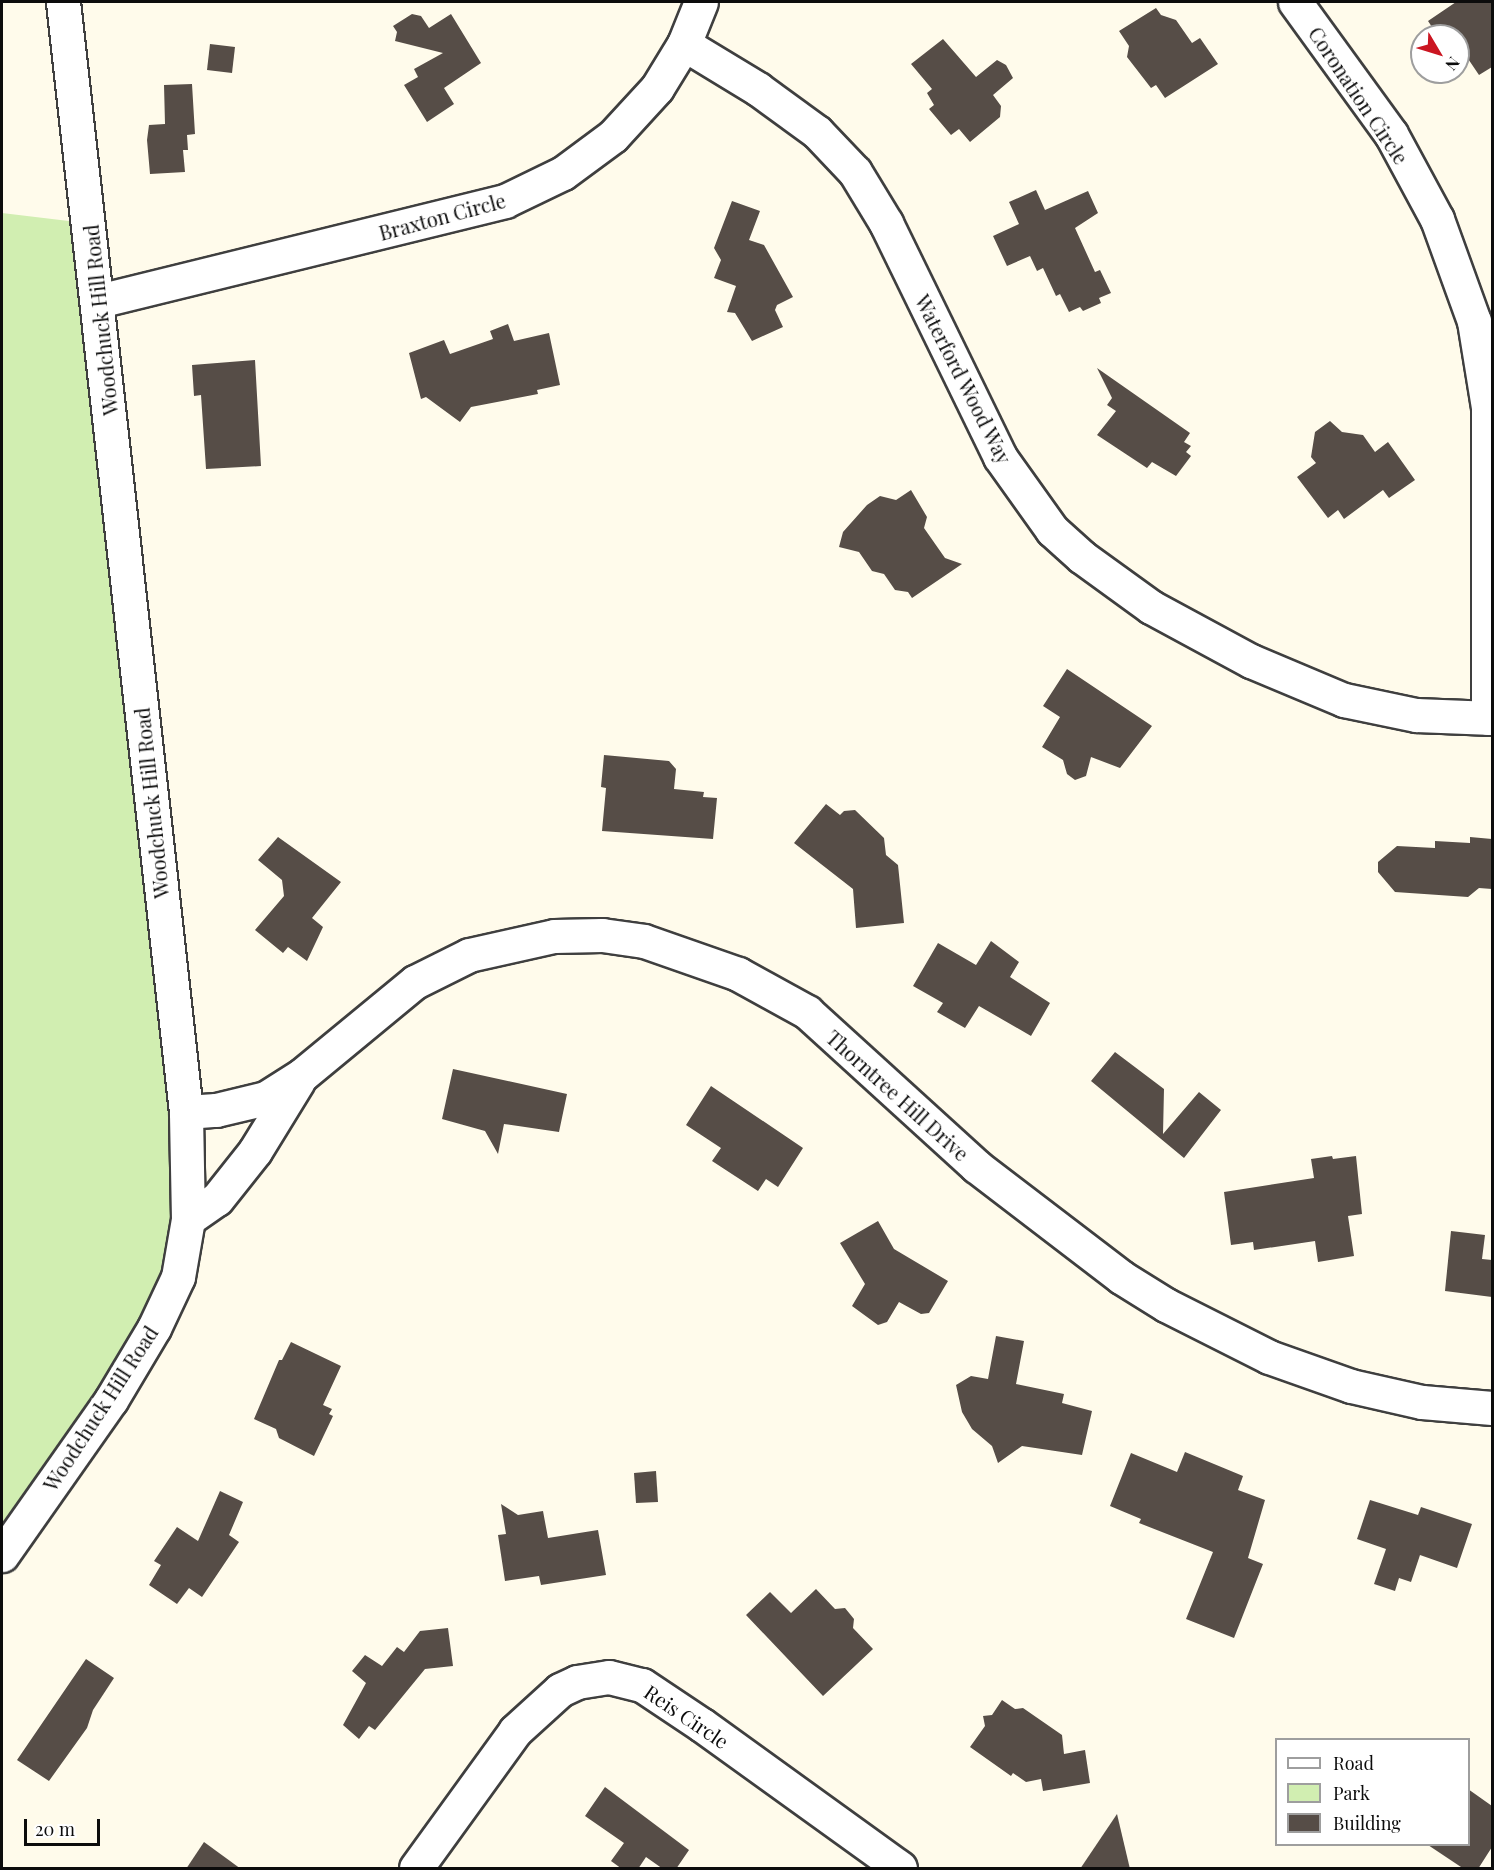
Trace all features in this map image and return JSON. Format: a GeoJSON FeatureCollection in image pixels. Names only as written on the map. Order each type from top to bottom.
{"type":"FeatureCollection","features":[{"type":"Feature","properties":{"kind":"street","name":"Woodchuck Hill Road"},"geometry":{"type":"LineString","coordinates":[[2,1555],[111,1400],[154,1328],[178,1277],[188,1219],[186,1112],[98,300],[63,2]]}},
{"type":"Feature","properties":{"kind":"street","name":"Braxton Circle"},"geometry":{"type":"LineString","coordinates":[[98,300],[505,201],[563,173],[613,136],[657,88],[684,44],[701,2]]}},
{"type":"Feature","properties":{"kind":"street","name":"Coronation Circle"},"geometry":{"type":"LineString","coordinates":[[1295,2],[1391,134],[1437,219],[1474,321],[1488,407],[1490,718]]}},
{"type":"Feature","properties":{"kind":"street","name":"Waterford Wood Way"},"geometry":{"type":"LineString","coordinates":[[684,44],[758,89],[817,132],[855,172],[886,223],[1000,457],[1052,530],[1082,557],[1151,607],[1251,661],[1344,700],[1416,715],[1490,718]]}},
{"type":"Feature","properties":{"kind":"street","name":"Thorntree Hill Drive"},"geometry":{"type":"LineString","coordinates":[[186,1112],[244,1105],[266,1098],[302,1075],[415,982],[470,955],[554,936],[602,935],[644,941],[738,974],[807,1012],[976,1166],[1121,1277],[1166,1305],[1269,1357],[1351,1386],[1422,1402],[1492,1408]]}},
{"type":"Feature","properties":{"kind":"street","name":"Thorntree Hill Drive"},"geometry":{"type":"LineString","coordinates":[[188,1219],[216,1199],[251,1156],[302,1075]]}},
{"type":"Feature","properties":{"kind":"street","name":"Reis Circle"},"geometry":{"type":"LineString","coordinates":[[416,1869],[514,1731],[560,1690],[577,1682],[609,1677],[642,1685],[685,1713],[900,1869]]}},
{"type":"Feature","properties":{"kind":"green space"},"geometry":{"type":"Polygon","coordinates":[[[2,213],[77,222],[171,1112],[173,1220],[164,1272],[135,1335],[2,1530],[2,213]]]}},
{"type":"Feature","properties":{"kind":"building"},"geometry":{"type":"Polygon","coordinates":[[[1456,2],[1492,2],[1492,67],[1479,75],[1470,62],[1470,24],[1430,24],[1428,21],[1456,2]]]}},
{"type":"Feature","properties":{"kind":"building"},"geometry":{"type":"Polygon","coordinates":[[[1156,8],[1161,15],[1176,20],[1192,43],[1200,38],[1218,64],[1165,98],[1156,85],[1151,88],[1127,57],[1129,46],[1119,31],[1156,8]]]}},
{"type":"Feature","properties":{"kind":"building"},"geometry":{"type":"Polygon","coordinates":[[[412,14],[421,16],[429,28],[451,14],[481,63],[444,88],[454,104],[427,122],[404,85],[418,77],[414,69],[443,53],[395,41],[397,32],[393,26],[412,14]]]}},
{"type":"Feature","properties":{"kind":"building"},"geometry":{"type":"Polygon","coordinates":[[[943,39],[976,77],[997,60],[1006,65],[1013,78],[993,95],[1001,106],[1000,117],[970,142],[959,129],[951,135],[929,109],[934,105],[927,93],[932,89],[911,64],[943,39]]]}},
{"type":"Feature","properties":{"kind":"building"},"geometry":{"type":"Polygon","coordinates":[[[210,44],[235,47],[232,73],[207,70],[210,44]]]}},
{"type":"Feature","properties":{"kind":"building"},"geometry":{"type":"Polygon","coordinates":[[[192,84],[195,134],[187,135],[188,150],[183,150],[185,172],[150,174],[147,140],[149,125],[165,124],[164,85],[192,84]]]}},
{"type":"Feature","properties":{"kind":"building"},"geometry":{"type":"Polygon","coordinates":[[[1036,190],[1045,210],[1088,191],[1098,213],[1075,228],[1095,272],[1100,270],[1111,293],[1099,298],[1101,303],[1083,311],[1080,307],[1069,312],[1060,294],[1056,296],[1043,268],[1037,271],[1030,256],[1007,266],[993,236],[1019,224],[1009,202],[1036,190]]]}},
{"type":"Feature","properties":{"kind":"building"},"geometry":{"type":"Polygon","coordinates":[[[732,201],[760,211],[749,240],[764,245],[793,297],[777,305],[775,310],[783,327],[752,341],[735,313],[727,312],[736,286],[714,278],[721,260],[714,248],[732,201]]]}},
{"type":"Feature","properties":{"kind":"building"},"geometry":{"type":"Polygon","coordinates":[[[508,324],[514,341],[549,333],[560,385],[537,390],[538,394],[471,407],[460,422],[426,397],[421,399],[409,353],[444,340],[450,354],[493,339],[490,331],[508,324]]]}},
{"type":"Feature","properties":{"kind":"building"},"geometry":{"type":"Polygon","coordinates":[[[255,360],[261,466],[206,469],[201,395],[194,396],[192,365],[255,360]]]}},
{"type":"Feature","properties":{"kind":"building"},"geometry":{"type":"Polygon","coordinates":[[[1097,368],[1190,433],[1184,442],[1191,446],[1186,452],[1191,456],[1176,476],[1152,462],[1147,468],[1097,435],[1116,411],[1107,405],[1112,398],[1097,368]]]}},
{"type":"Feature","properties":{"kind":"building"},"geometry":{"type":"Polygon","coordinates":[[[1330,421],[1342,432],[1363,435],[1375,452],[1388,442],[1415,480],[1389,498],[1383,490],[1344,519],[1338,510],[1328,518],[1297,477],[1316,463],[1311,457],[1315,432],[1330,421]]]}},
{"type":"Feature","properties":{"kind":"building"},"geometry":{"type":"Polygon","coordinates":[[[911,490],[927,517],[924,528],[945,558],[962,564],[912,598],[908,592],[895,590],[884,574],[872,571],[859,552],[839,547],[843,532],[867,505],[880,496],[896,500],[911,490]]]}},
{"type":"Feature","properties":{"kind":"building"},"geometry":{"type":"Polygon","coordinates":[[[1067,669],[1152,726],[1120,768],[1091,757],[1086,776],[1075,780],[1067,774],[1063,760],[1042,747],[1060,717],[1043,706],[1067,669]]]}},
{"type":"Feature","properties":{"kind":"building"},"geometry":{"type":"Polygon","coordinates":[[[604,755],[669,761],[676,769],[674,789],[704,792],[703,797],[717,798],[713,839],[602,831],[606,788],[601,787],[604,755]]]}},
{"type":"Feature","properties":{"kind":"building"},"geometry":{"type":"Polygon","coordinates":[[[826,804],[840,815],[844,811],[855,810],[884,838],[886,855],[898,865],[904,923],[856,928],[853,889],[794,843],[826,804]]]}},
{"type":"Feature","properties":{"kind":"building"},"geometry":{"type":"Polygon","coordinates":[[[278,837],[341,882],[312,918],[323,927],[307,961],[288,947],[283,953],[255,930],[284,896],[282,880],[258,860],[278,837]]]}},
{"type":"Feature","properties":{"kind":"building"},"geometry":{"type":"Polygon","coordinates":[[[1470,837],[1492,839],[1492,889],[1479,888],[1468,897],[1395,892],[1378,872],[1378,862],[1397,846],[1435,848],[1435,841],[1470,843],[1470,837]]]}},
{"type":"Feature","properties":{"kind":"building"},"geometry":{"type":"Polygon","coordinates":[[[991,941],[1019,962],[1010,977],[1050,1003],[1031,1036],[979,1006],[965,1028],[937,1012],[943,1003],[913,986],[938,943],[976,965],[991,941]]]}},
{"type":"Feature","properties":{"kind":"building"},"geometry":{"type":"Polygon","coordinates":[[[1115,1052],[1164,1089],[1163,1134],[1199,1092],[1221,1110],[1184,1158],[1091,1081],[1115,1052]]]}},
{"type":"Feature","properties":{"kind":"building"},"geometry":{"type":"Polygon","coordinates":[[[453,1069],[567,1094],[559,1132],[504,1124],[498,1154],[485,1131],[442,1119],[453,1069]]]}},
{"type":"Feature","properties":{"kind":"building"},"geometry":{"type":"Polygon","coordinates":[[[711,1086],[803,1148],[778,1187],[766,1179],[758,1191],[712,1161],[721,1148],[686,1125],[711,1086]]]}},
{"type":"Feature","properties":{"kind":"building"},"geometry":{"type":"Polygon","coordinates":[[[1332,1156],[1333,1159],[1356,1156],[1362,1214],[1348,1216],[1354,1256],[1318,1262],[1315,1241],[1254,1250],[1253,1242],[1231,1245],[1224,1192],[1314,1178],[1311,1159],[1332,1156]]]}},
{"type":"Feature","properties":{"kind":"building"},"geometry":{"type":"Polygon","coordinates":[[[878,1221],[894,1249],[948,1281],[929,1313],[921,1314],[899,1302],[887,1322],[878,1325],[852,1306],[865,1284],[840,1243],[878,1221]]]}},
{"type":"Feature","properties":{"kind":"building"},"geometry":{"type":"Polygon","coordinates":[[[1451,1231],[1485,1235],[1482,1259],[1492,1260],[1492,1297],[1445,1291],[1451,1231]]]}},
{"type":"Feature","properties":{"kind":"building"},"geometry":{"type":"Polygon","coordinates":[[[996,1336],[1024,1341],[1016,1384],[1064,1394],[1062,1403],[1092,1411],[1082,1455],[1022,1446],[998,1463],[992,1446],[972,1429],[962,1412],[956,1385],[971,1376],[988,1379],[996,1336]]]}},
{"type":"Feature","properties":{"kind":"building"},"geometry":{"type":"Polygon","coordinates":[[[291,1342],[341,1366],[323,1405],[332,1409],[329,1414],[333,1416],[314,1456],[279,1438],[276,1429],[254,1419],[279,1360],[282,1360],[291,1342]]]}},
{"type":"Feature","properties":{"kind":"building"},"geometry":{"type":"Polygon","coordinates":[[[1185,1452],[1243,1476],[1238,1490],[1265,1500],[1248,1558],[1263,1564],[1234,1638],[1186,1619],[1213,1552],[1139,1523],[1141,1519],[1110,1506],[1131,1453],[1177,1472],[1185,1452]]]}},
{"type":"Feature","properties":{"kind":"building"},"geometry":{"type":"Polygon","coordinates":[[[656,1471],[658,1502],[636,1503],[634,1473],[656,1471]]]}},
{"type":"Feature","properties":{"kind":"building"},"geometry":{"type":"Polygon","coordinates":[[[220,1491],[243,1502],[229,1535],[239,1542],[202,1597],[189,1588],[177,1604],[149,1585],[161,1565],[154,1561],[177,1527],[198,1541],[220,1491]]]}},
{"type":"Feature","properties":{"kind":"building"},"geometry":{"type":"Polygon","coordinates":[[[1370,1500],[1418,1515],[1421,1507],[1472,1524],[1457,1568],[1420,1555],[1411,1582],[1399,1578],[1395,1591],[1374,1584],[1386,1549],[1357,1539],[1370,1500]]]}},
{"type":"Feature","properties":{"kind":"building"},"geometry":{"type":"Polygon","coordinates":[[[501,1504],[518,1515],[543,1511],[548,1538],[598,1530],[606,1575],[541,1585],[539,1576],[505,1581],[498,1535],[506,1534],[501,1504]]]}},
{"type":"Feature","properties":{"kind":"building"},"geometry":{"type":"Polygon","coordinates":[[[816,1589],[835,1609],[845,1608],[854,1619],[853,1628],[873,1649],[823,1696],[746,1615],[770,1592],[791,1613],[816,1589]]]}},
{"type":"Feature","properties":{"kind":"building"},"geometry":{"type":"Polygon","coordinates":[[[448,1628],[453,1666],[425,1669],[375,1730],[369,1726],[359,1739],[343,1725],[366,1683],[352,1671],[365,1655],[382,1666],[397,1647],[404,1652],[420,1631],[448,1628]]]}},
{"type":"Feature","properties":{"kind":"building"},"geometry":{"type":"Polygon","coordinates":[[[86,1659],[114,1678],[93,1710],[87,1728],[49,1781],[17,1760],[86,1659]]]}},
{"type":"Feature","properties":{"kind":"building"},"geometry":{"type":"Polygon","coordinates":[[[1002,1700],[1015,1709],[1023,1708],[1062,1735],[1064,1754],[1085,1750],[1090,1783],[1043,1791],[1041,1779],[1026,1782],[1013,1773],[1011,1776],[970,1747],[985,1726],[983,1716],[992,1715],[1002,1700]]]}},
{"type":"Feature","properties":{"kind":"building"},"geometry":{"type":"Polygon","coordinates":[[[605,1787],[689,1850],[676,1869],[663,1869],[646,1857],[638,1869],[622,1869],[611,1861],[624,1843],[585,1816],[605,1787]]]}},
{"type":"Feature","properties":{"kind":"building"},"geometry":{"type":"Polygon","coordinates":[[[1470,1790],[1492,1806],[1492,1847],[1478,1869],[1464,1869],[1430,1846],[1470,1846],[1470,1790]]]}},
{"type":"Feature","properties":{"kind":"building"},"geometry":{"type":"Polygon","coordinates":[[[1117,1814],[1130,1869],[1080,1869],[1117,1814]]]}},
{"type":"Feature","properties":{"kind":"building"},"geometry":{"type":"Polygon","coordinates":[[[204,1842],[241,1869],[186,1869],[204,1842]]]}}]}
